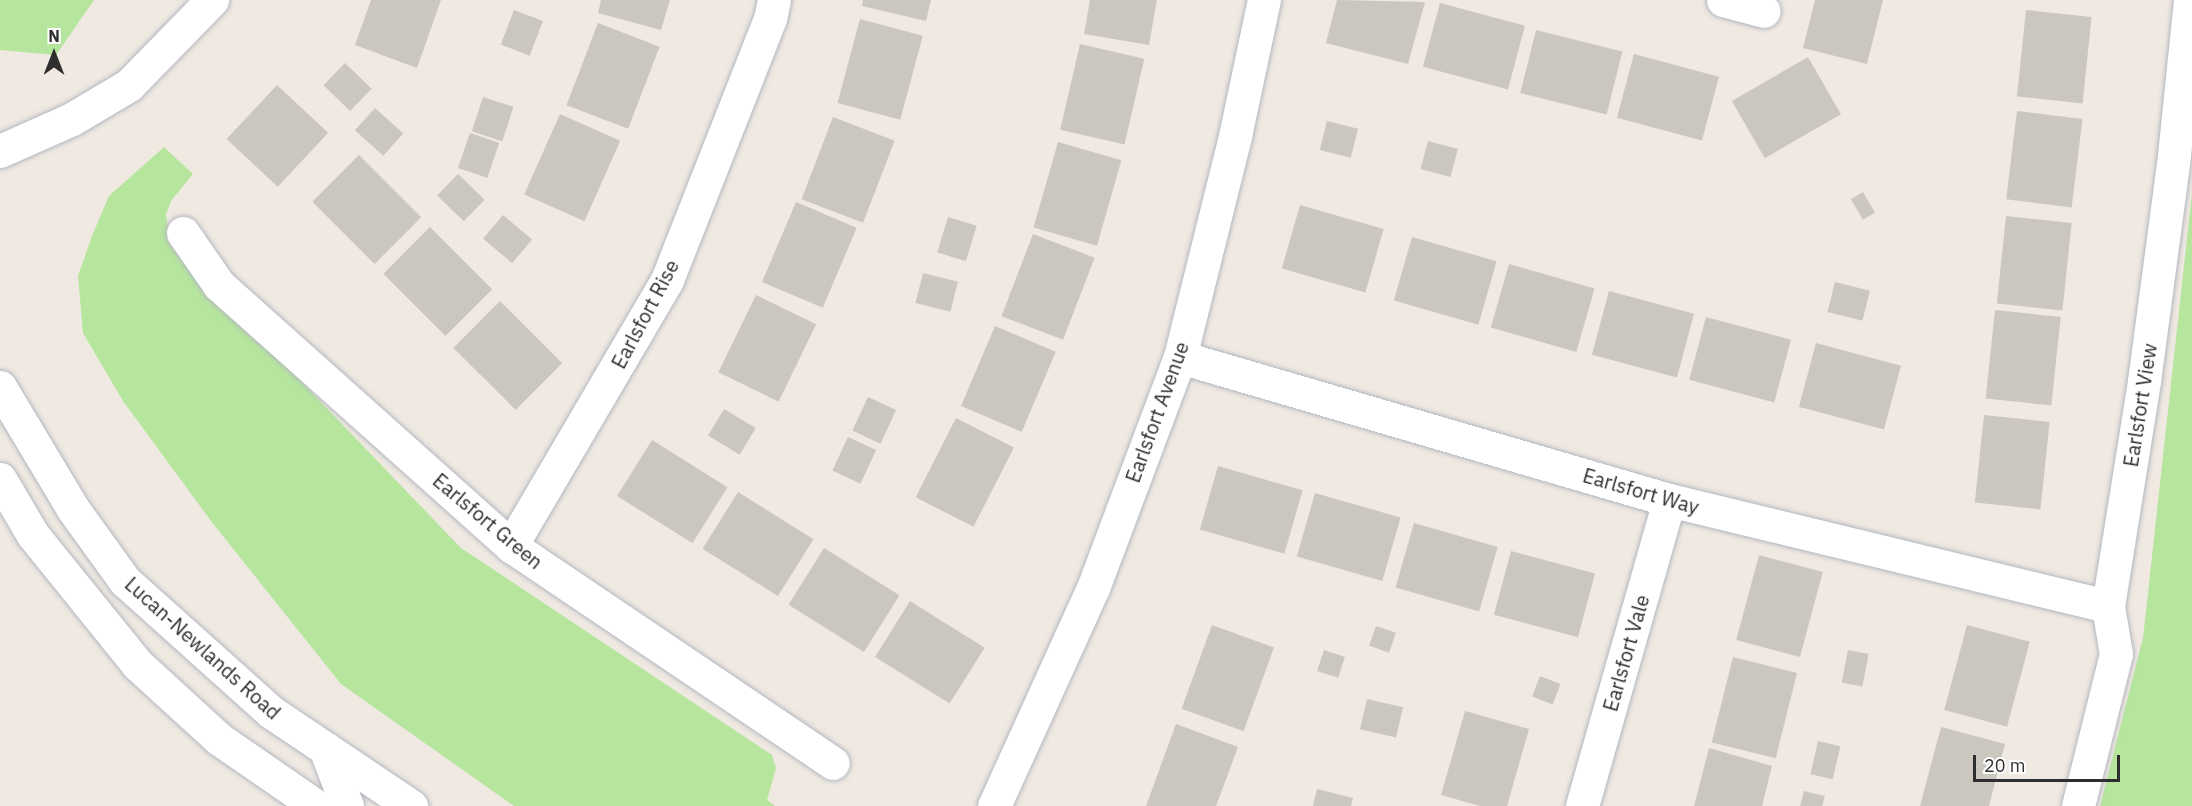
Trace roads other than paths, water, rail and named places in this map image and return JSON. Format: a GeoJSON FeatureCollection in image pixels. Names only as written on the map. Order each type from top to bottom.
{"type":"FeatureCollection","features":[{"type":"Feature","properties":{"kind":"street"},"geometry":{"type":"LineString","coordinates":[[0,151],[72,119],[129,85],[212,0]]}},
{"type":"Feature","properties":{"kind":"street","name":"Earlsfort Rise"},"geometry":{"type":"LineString","coordinates":[[511,546],[667,280],[770,19],[774,0]]}},
{"type":"Feature","properties":{"kind":"street","name":"Earlsfort Avenue"},"geometry":{"type":"LineString","coordinates":[[994,806],[1093,588],[1180,357],[1236,136],[1264,0]]}},
{"type":"Feature","properties":{"kind":"street"},"geometry":{"type":"LineString","coordinates":[[1723,0],[1764,11]]}},
{"type":"Feature","properties":{"kind":"street","name":"Earlsfort View"},"geometry":{"type":"LineString","coordinates":[[2078,806],[2116,654],[2108,606],[2144,381],[2174,155],[2190,0]]}},
{"type":"Feature","properties":{"kind":"street","name":"Earlsfort Green"},"geometry":{"type":"LineString","coordinates":[[183,233],[219,285],[511,546],[833,763]]}},
{"type":"Feature","properties":{"kind":"street","name":"Earlsfort Way"},"geometry":{"type":"LineString","coordinates":[[1180,357],[1669,500],[2108,606]]}},
{"type":"Feature","properties":{"kind":"street","name":"Lucan-Newlands Road"},"geometry":{"type":"LineString","coordinates":[[0,387],[73,509],[126,581],[271,712],[411,806]]}},
{"type":"Feature","properties":{"kind":"street"},"geometry":{"type":"LineString","coordinates":[[0,479],[33,535],[137,664],[219,739],[302,801],[325,748]]}},
{"type":"Feature","properties":{"kind":"street","name":"Earlsfort Vale"},"geometry":{"type":"LineString","coordinates":[[1582,806],[1669,500]]}},
{"type":"Feature","properties":{"kind":"street"},"geometry":{"type":"LineString","coordinates":[[325,748],[347,806]]}}]}
